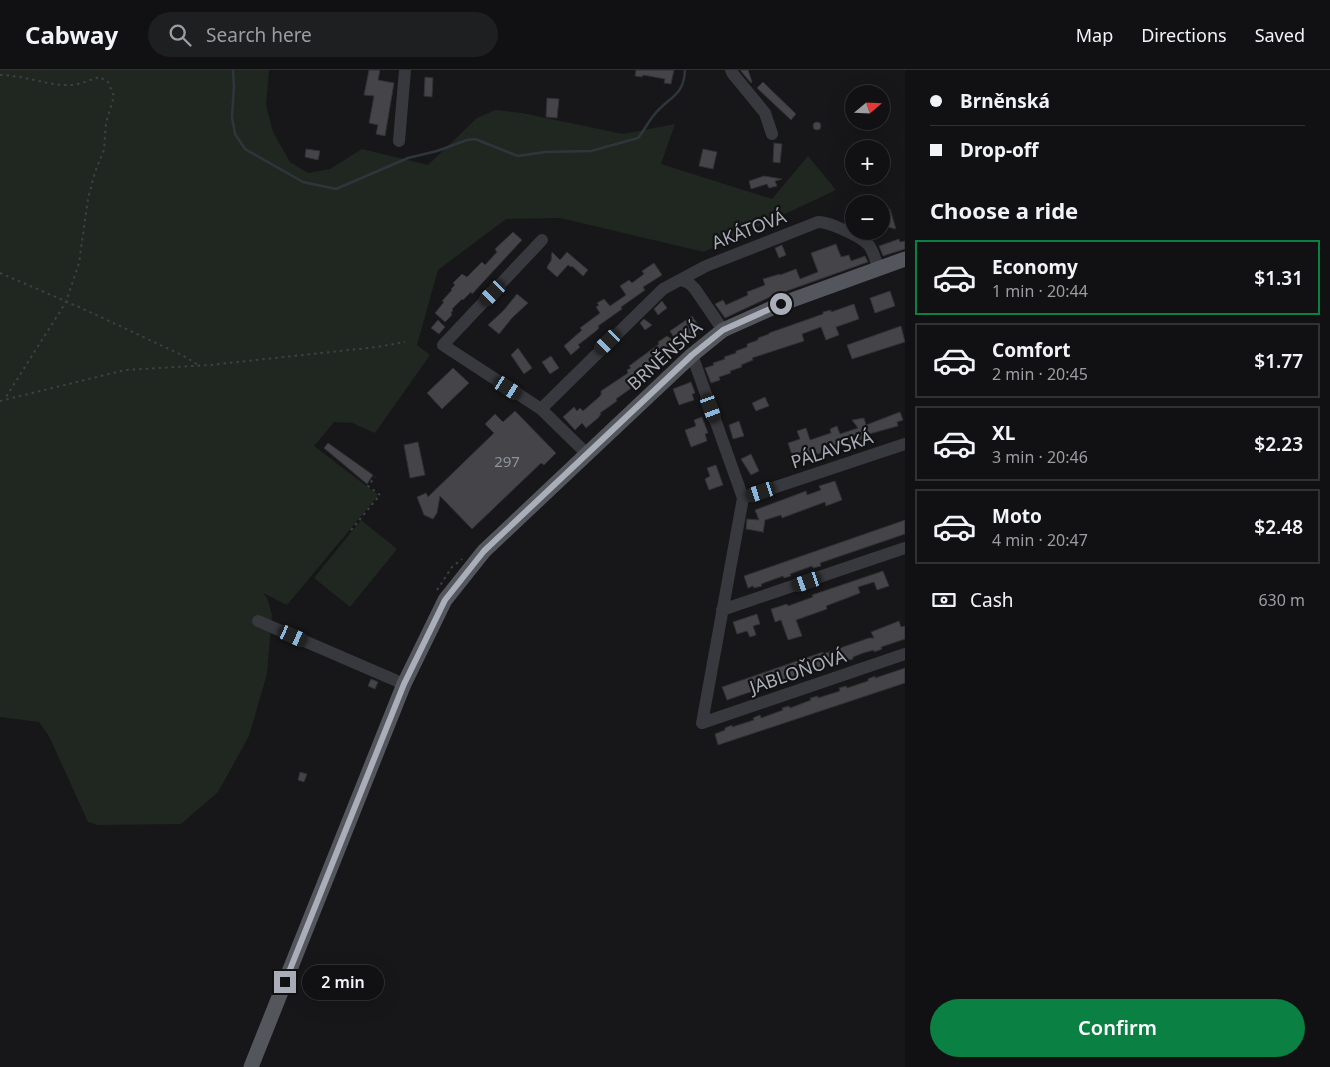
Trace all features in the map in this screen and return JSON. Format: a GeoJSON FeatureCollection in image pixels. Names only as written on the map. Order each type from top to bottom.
{"type":"FeatureCollection","features":[{"type":"Feature","properties":{"kind":"main road","name":"BRNĚNSKÁ"},"geometry":{"type":"LineString","coordinates":[[251,1067],[404,684],[445,600],[484,551],[692,355],[723,330],[781,304],[905,259]]}},
{"type":"Feature","properties":{"kind":"street"},"geometry":{"type":"LineString","coordinates":[[399,141],[405,70]]}},
{"type":"Feature","properties":{"kind":"street"},"geometry":{"type":"LineString","coordinates":[[731,70],[732,74],[765,113],[772,134]]}},
{"type":"Feature","properties":{"kind":"street","name":"AKÁTOVÁ"},"geometry":{"type":"LineString","coordinates":[[541,409],[663,289],[681,280],[691,272],[818,222],[825,222],[864,240],[870,246],[879,269]]}},
{"type":"Feature","properties":{"kind":"street"},"geometry":{"type":"LineString","coordinates":[[542,240],[443,345],[541,409],[583,458]]}},
{"type":"Feature","properties":{"kind":"street"},"geometry":{"type":"LineString","coordinates":[[681,280],[689,283],[695,289],[723,330]]}},
{"type":"Feature","properties":{"kind":"street"},"geometry":{"type":"LineString","coordinates":[[692,355],[743,498],[722,610],[905,548]]}},
{"type":"Feature","properties":{"kind":"street","name":"PÁLAVSKÁ"},"geometry":{"type":"LineString","coordinates":[[743,498],[905,444]]}},
{"type":"Feature","properties":{"kind":"street","name":"JABLOŇOVÁ"},"geometry":{"type":"LineString","coordinates":[[722,610],[702,723],[905,654]]}},
{"type":"Feature","properties":{"kind":"street"},"geometry":{"type":"LineString","coordinates":[[258,621],[404,684]]}},
{"type":"Feature","properties":{"kind":"path"},"geometry":{"type":"LineString","coordinates":[[0,75],[15,75],[53,85],[73,85],[100,77],[108,82],[114,96],[106,123],[104,150],[95,172],[88,199],[79,263],[66,302],[4,400]]}},
{"type":"Feature","properties":{"kind":"path"},"geometry":{"type":"LineString","coordinates":[[0,273],[182,355],[200,366]]}},
{"type":"Feature","properties":{"kind":"path"},"geometry":{"type":"LineString","coordinates":[[0,401],[125,370],[200,366],[405,342]]}},
{"type":"Feature","properties":{"kind":"path"},"geometry":{"type":"LineString","coordinates":[[351,530],[380,495],[368,486],[374,477]]}},
{"type":"Feature","properties":{"kind":"shaded area"},"geometry":{"type":"Polygon","coordinates":[[[0,70],[269,70],[266,105],[273,132],[290,162],[308,173],[330,169],[362,149],[428,165],[477,118],[495,110],[522,113],[623,134],[675,124],[661,164],[772,199],[808,156],[836,190],[704,252],[560,218],[506,219],[438,270],[417,345],[430,355],[375,433],[352,423],[334,422],[314,446],[377,494],[377,497],[287,605],[263,593],[267,598],[272,615],[267,674],[249,736],[218,792],[181,824],[98,825],[88,822],[49,736],[39,722],[0,717],[0,70]]]}},
{"type":"Feature","properties":{"kind":"shaded area"},"geometry":{"type":"Polygon","coordinates":[[[361,520],[397,549],[350,607],[314,578],[361,520]]]}},
{"type":"Feature","properties":{"kind":"building"},"geometry":{"type":"Polygon","coordinates":[[[369,70],[380,70],[378,80],[394,83],[385,136],[376,134],[378,125],[369,123],[374,96],[364,95],[369,70]]]}},
{"type":"Feature","properties":{"kind":"building"},"geometry":{"type":"Polygon","coordinates":[[[636,70],[674,70],[671,84],[664,83],[665,79],[643,75],[642,77],[635,76],[636,70]]]}},
{"type":"Feature","properties":{"kind":"building"},"geometry":{"type":"Polygon","coordinates":[[[740,70],[748,70],[751,83],[740,70]]]}},
{"type":"Feature","properties":{"kind":"building"},"geometry":{"type":"Polygon","coordinates":[[[425,77],[433,78],[432,97],[424,96],[425,77]]]}},
{"type":"Feature","properties":{"kind":"building"},"geometry":{"type":"Polygon","coordinates":[[[763,82],[796,114],[791,120],[757,88],[763,82]]]}},
{"type":"Feature","properties":{"kind":"building"},"geometry":{"type":"Polygon","coordinates":[[[547,98],[559,99],[557,118],[546,117],[547,98]]]}},
{"type":"Feature","properties":{"kind":"building"},"geometry":{"type":"Polygon","coordinates":[[[817,122],[821,126],[817,130],[813,126],[817,122]]]}},
{"type":"Feature","properties":{"kind":"building"},"geometry":{"type":"Polygon","coordinates":[[[774,143],[782,144],[780,163],[773,162],[774,143]]]}},
{"type":"Feature","properties":{"kind":"building"},"geometry":{"type":"Polygon","coordinates":[[[306,149],[320,151],[318,160],[305,157],[306,149]]]}},
{"type":"Feature","properties":{"kind":"building"},"geometry":{"type":"Polygon","coordinates":[[[703,149],[717,152],[713,169],[699,166],[703,149]]]}},
{"type":"Feature","properties":{"kind":"building"},"geometry":{"type":"Polygon","coordinates":[[[764,176],[782,179],[775,181],[777,186],[769,188],[767,184],[751,189],[749,181],[764,176]]]}},
{"type":"Feature","properties":{"kind":"building"},"geometry":{"type":"Polygon","coordinates":[[[890,209],[896,229],[890,228],[890,209]]]}},
{"type":"Feature","properties":{"kind":"building"},"geometry":{"type":"Polygon","coordinates":[[[513,232],[522,240],[472,294],[471,292],[452,309],[452,315],[445,322],[435,313],[455,285],[453,283],[462,274],[467,277],[482,262],[485,265],[497,252],[495,249],[513,232]]]}},
{"type":"Feature","properties":{"kind":"building"},"geometry":{"type":"Polygon","coordinates":[[[899,239],[900,242],[905,241],[905,249],[883,256],[879,246],[899,239]]]}},
{"type":"Feature","properties":{"kind":"building"},"geometry":{"type":"Polygon","coordinates":[[[836,244],[841,257],[849,255],[851,261],[865,256],[868,262],[770,297],[725,318],[715,304],[723,300],[726,305],[748,295],[747,292],[765,285],[763,279],[796,269],[800,279],[818,272],[811,253],[836,244]]]}},
{"type":"Feature","properties":{"kind":"building"},"geometry":{"type":"Polygon","coordinates":[[[782,245],[786,255],[779,258],[775,248],[782,245]]]}},
{"type":"Feature","properties":{"kind":"building"},"geometry":{"type":"Polygon","coordinates":[[[552,252],[560,260],[567,252],[588,270],[583,276],[572,266],[568,265],[557,277],[547,268],[551,261],[552,252]]]}},
{"type":"Feature","properties":{"kind":"building"},"geometry":{"type":"Polygon","coordinates":[[[654,263],[662,275],[643,287],[645,290],[598,326],[599,328],[578,345],[580,347],[571,355],[564,346],[582,330],[580,328],[600,313],[596,307],[599,305],[597,303],[604,299],[610,306],[626,295],[620,286],[629,280],[632,283],[644,274],[642,271],[654,263]]]}},
{"type":"Feature","properties":{"kind":"building"},"geometry":{"type":"Polygon","coordinates":[[[890,291],[895,306],[875,313],[870,298],[890,291]]]}},
{"type":"Feature","properties":{"kind":"building"},"geometry":{"type":"Polygon","coordinates":[[[517,294],[528,303],[499,334],[488,325],[517,294]]]}},
{"type":"Feature","properties":{"kind":"building"},"geometry":{"type":"Polygon","coordinates":[[[662,301],[667,308],[658,315],[654,309],[662,301]]]}},
{"type":"Feature","properties":{"kind":"building"},"geometry":{"type":"Polygon","coordinates":[[[854,304],[859,319],[836,327],[839,335],[826,340],[821,327],[802,334],[804,341],[752,358],[753,360],[741,365],[742,367],[730,371],[731,373],[719,377],[720,380],[711,383],[705,368],[747,347],[747,344],[769,333],[823,314],[823,312],[831,310],[831,312],[854,304]]]}},
{"type":"Feature","properties":{"kind":"building"},"geometry":{"type":"Polygon","coordinates":[[[692,316],[701,329],[641,375],[644,379],[616,399],[617,401],[600,413],[598,418],[586,428],[582,423],[575,430],[563,417],[574,407],[577,411],[580,408],[583,411],[601,395],[601,391],[628,373],[627,370],[631,368],[629,366],[667,336],[678,344],[670,331],[692,316]]]}},
{"type":"Feature","properties":{"kind":"building"},"geometry":{"type":"Polygon","coordinates":[[[644,319],[652,325],[645,330],[640,323],[644,319]]]}},
{"type":"Feature","properties":{"kind":"building"},"geometry":{"type":"Polygon","coordinates":[[[438,320],[445,327],[439,334],[431,328],[438,320]]]}},
{"type":"Feature","properties":{"kind":"building"},"geometry":{"type":"Polygon","coordinates":[[[901,326],[905,342],[852,359],[847,345],[901,326]]]}},
{"type":"Feature","properties":{"kind":"building"},"geometry":{"type":"Polygon","coordinates":[[[518,348],[532,368],[524,374],[511,355],[518,348]]]}},
{"type":"Feature","properties":{"kind":"building"},"geometry":{"type":"Polygon","coordinates":[[[551,356],[559,368],[550,374],[542,362],[551,356]]]}},
{"type":"Feature","properties":{"kind":"building"},"geometry":{"type":"Polygon","coordinates":[[[453,368],[469,383],[442,409],[427,393],[453,368]]]}},
{"type":"Feature","properties":{"kind":"building"},"geometry":{"type":"Polygon","coordinates":[[[691,382],[695,393],[692,394],[694,400],[679,405],[673,389],[691,382]]]}},
{"type":"Feature","properties":{"kind":"building"},"geometry":{"type":"Polygon","coordinates":[[[765,397],[769,406],[756,411],[752,403],[765,397]]]}},
{"type":"Feature","properties":{"kind":"building"},"geometry":{"type":"Polygon","coordinates":[[[515,411],[556,453],[544,465],[541,463],[472,529],[440,496],[437,513],[433,519],[424,515],[417,497],[426,493],[428,497],[494,433],[485,424],[495,414],[503,422],[515,411]]]}},
{"type":"Feature","properties":{"kind":"building"},"geometry":{"type":"Polygon","coordinates":[[[900,412],[903,420],[897,422],[898,426],[869,434],[870,436],[809,457],[807,450],[792,455],[788,443],[800,439],[797,431],[806,428],[810,440],[831,433],[830,429],[837,426],[840,434],[858,428],[852,420],[864,418],[866,425],[900,412]]]}},
{"type":"Feature","properties":{"kind":"building"},"geometry":{"type":"Polygon","coordinates":[[[702,417],[708,433],[705,434],[707,441],[691,447],[685,430],[696,426],[694,420],[702,417]]]}},
{"type":"Feature","properties":{"kind":"building"},"geometry":{"type":"Polygon","coordinates":[[[739,421],[744,436],[733,439],[729,425],[739,421]]]}},
{"type":"Feature","properties":{"kind":"building"},"geometry":{"type":"Polygon","coordinates":[[[418,442],[425,475],[410,478],[404,445],[418,442]]]}},
{"type":"Feature","properties":{"kind":"building"},"geometry":{"type":"Polygon","coordinates":[[[328,443],[373,475],[367,484],[324,448],[328,443]]]}},
{"type":"Feature","properties":{"kind":"building"},"geometry":{"type":"Polygon","coordinates":[[[751,454],[759,471],[751,475],[741,459],[751,454]]]}},
{"type":"Feature","properties":{"kind":"building"},"geometry":{"type":"Polygon","coordinates":[[[716,465],[723,485],[709,490],[705,479],[710,476],[707,468],[716,465]]]}},
{"type":"Feature","properties":{"kind":"building"},"geometry":{"type":"Polygon","coordinates":[[[835,481],[842,500],[826,506],[825,502],[782,518],[781,515],[765,520],[763,533],[746,529],[747,519],[759,520],[755,510],[806,491],[807,495],[821,490],[819,486],[835,481]]]}},
{"type":"Feature","properties":{"kind":"building"},"geometry":{"type":"Polygon","coordinates":[[[905,520],[905,534],[820,563],[821,566],[813,568],[812,566],[790,574],[791,576],[784,578],[783,576],[761,584],[762,586],[748,588],[744,576],[905,520]]]}},
{"type":"Feature","properties":{"kind":"building"},"geometry":{"type":"Polygon","coordinates":[[[883,571],[889,586],[877,590],[874,582],[858,587],[860,593],[826,606],[827,609],[796,620],[802,636],[788,640],[781,620],[775,622],[771,609],[787,604],[788,606],[813,597],[812,595],[883,571]]]}},
{"type":"Feature","properties":{"kind":"building"},"geometry":{"type":"Polygon","coordinates":[[[757,614],[760,624],[753,626],[756,635],[750,637],[747,631],[737,634],[733,622],[757,614]]]}},
{"type":"Feature","properties":{"kind":"building"},"geometry":{"type":"Polygon","coordinates":[[[899,621],[901,627],[905,626],[905,639],[881,647],[882,649],[874,652],[874,650],[863,653],[853,657],[853,659],[846,661],[845,659],[727,700],[722,687],[823,652],[823,654],[874,638],[871,632],[899,621]]]}},
{"type":"Feature","properties":{"kind":"building"},"geometry":{"type":"Polygon","coordinates":[[[905,668],[905,683],[718,745],[715,734],[732,725],[732,727],[754,720],[753,718],[760,715],[761,718],[783,710],[782,708],[789,706],[790,708],[811,700],[810,698],[818,696],[818,698],[840,691],[839,688],[846,686],[847,688],[868,681],[868,679],[875,676],[875,678],[905,668]]]}},
{"type":"Feature","properties":{"kind":"building"},"geometry":{"type":"Polygon","coordinates":[[[371,679],[378,682],[375,689],[368,686],[371,679]]]}},
{"type":"Feature","properties":{"kind":"building"},"geometry":{"type":"Polygon","coordinates":[[[300,772],[307,774],[304,782],[298,780],[300,772]]]}},
{"type":"Feature","properties":{"kind":"waterway"},"geometry":{"type":"LineString","coordinates":[[233,70],[232,117],[235,134],[245,149],[303,182],[336,189],[408,158],[437,151],[467,140],[475,139],[518,156],[545,152],[591,151],[638,138],[659,109],[682,86],[685,70]]}},
{"type":"Feature","properties":{"kind":"route"},"geometry":{"type":"LineString","coordinates":[[285,982],[404,684],[445,600],[484,551],[692,355],[723,330],[781,304]]}}]}
